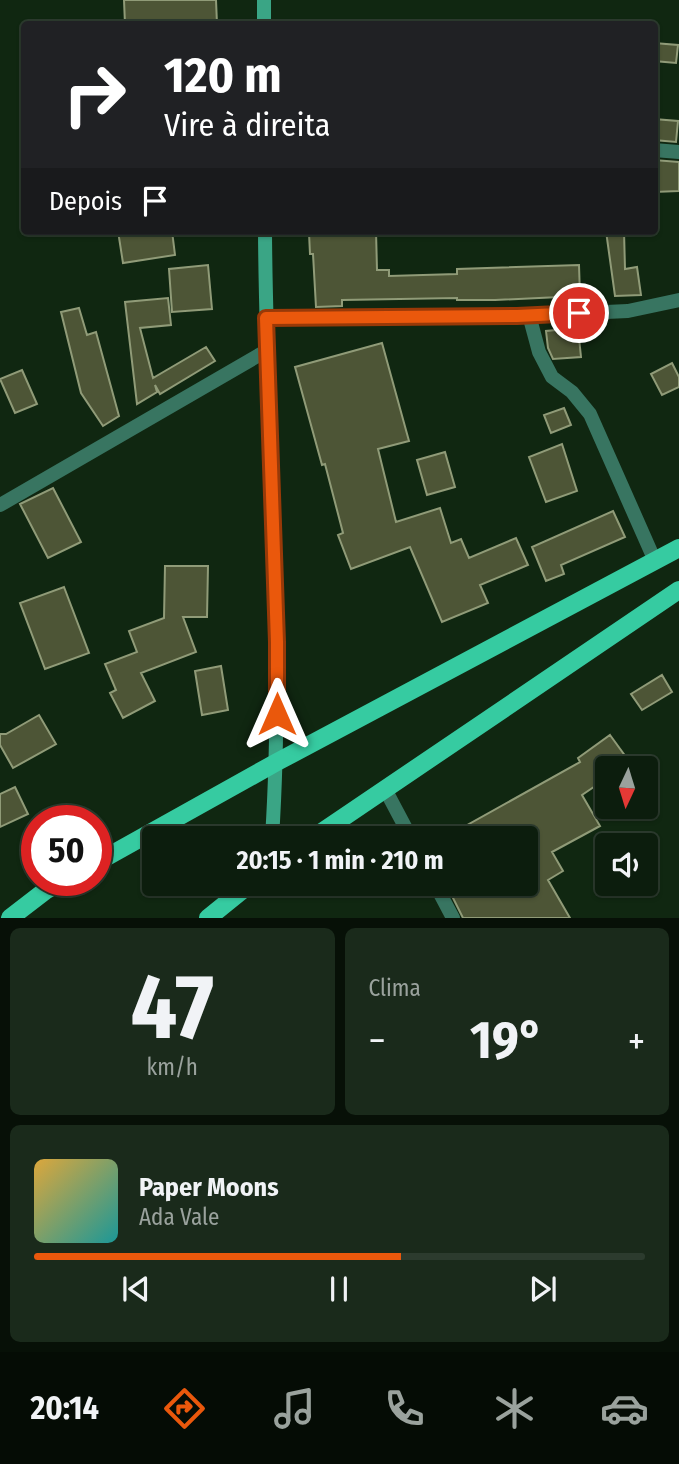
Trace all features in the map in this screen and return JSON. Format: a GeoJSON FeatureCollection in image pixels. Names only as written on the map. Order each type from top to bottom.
{"type":"FeatureCollection","features":[{"type":"Feature","properties":{"kind":"main road"},"geometry":{"type":"LineString","coordinates":[[264,0],[264,21]]}},
{"type":"Feature","properties":{"kind":"main road"},"geometry":{"type":"LineString","coordinates":[[265,235],[266,351],[277,642],[277,762],[273,826]]}},
{"type":"Feature","properties":{"kind":"main road"},"geometry":{"type":"LineString","coordinates":[[112,854],[277,762],[679,548]]}},
{"type":"Feature","properties":{"kind":"main road"},"geometry":{"type":"LineString","coordinates":[[331,826],[679,590]]}},
{"type":"Feature","properties":{"kind":"main road"},"geometry":{"type":"LineString","coordinates":[[10,918],[39,896]]}},
{"type":"Feature","properties":{"kind":"main road"},"geometry":{"type":"LineString","coordinates":[[208,918],[235,896]]}},
{"type":"Feature","properties":{"kind":"street"},"geometry":{"type":"LineString","coordinates":[[658,150],[679,152]]}},
{"type":"Feature","properties":{"kind":"street"},"geometry":{"type":"LineString","coordinates":[[266,318],[529,316],[628,311],[679,300]]}},
{"type":"Feature","properties":{"kind":"street"},"geometry":{"type":"LineString","coordinates":[[529,316],[539,352],[552,377],[572,392],[590,414],[655,561]]}},
{"type":"Feature","properties":{"kind":"street"},"geometry":{"type":"LineString","coordinates":[[0,505],[266,351]]}},
{"type":"Feature","properties":{"kind":"street"},"geometry":{"type":"LineString","coordinates":[[385,789],[405,826]]}},
{"type":"Feature","properties":{"kind":"street"},"geometry":{"type":"LineString","coordinates":[[441,896],[453,918]]}},
{"type":"Feature","properties":{"kind":"building"},"geometry":{"type":"Polygon","coordinates":[[[124,0],[216,0],[217,21],[125,21],[124,0]]]}},
{"type":"Feature","properties":{"kind":"building"},"geometry":{"type":"Polygon","coordinates":[[[658,43],[678,45],[676,63],[658,61],[658,43]]]}},
{"type":"Feature","properties":{"kind":"building"},"geometry":{"type":"Polygon","coordinates":[[[658,119],[678,121],[676,142],[658,140],[658,119]]]}},
{"type":"Feature","properties":{"kind":"building"},"geometry":{"type":"Polygon","coordinates":[[[658,160],[679,162],[679,191],[658,192],[658,160]]]}},
{"type":"Feature","properties":{"kind":"building"},"geometry":{"type":"Polygon","coordinates":[[[119,235],[172,235],[175,255],[123,263],[119,235]]]}},
{"type":"Feature","properties":{"kind":"building"},"geometry":{"type":"Polygon","coordinates":[[[309,235],[376,235],[377,270],[389,270],[389,276],[457,274],[457,269],[579,265],[580,296],[495,300],[342,300],[342,306],[316,307],[313,254],[310,254],[309,235]]]}},
{"type":"Feature","properties":{"kind":"building"},"geometry":{"type":"Polygon","coordinates":[[[607,235],[624,235],[625,269],[637,267],[641,295],[615,296],[607,235]]]}},
{"type":"Feature","properties":{"kind":"building"},"geometry":{"type":"Polygon","coordinates":[[[208,265],[212,309],[172,312],[169,269],[208,265]]]}},
{"type":"Feature","properties":{"kind":"building"},"geometry":{"type":"Polygon","coordinates":[[[168,298],[171,325],[140,328],[153,378],[206,347],[215,361],[160,394],[155,385],[157,392],[137,404],[125,302],[168,298]]]}},
{"type":"Feature","properties":{"kind":"building"},"geometry":{"type":"Polygon","coordinates":[[[79,308],[87,335],[96,332],[119,416],[103,426],[81,393],[61,312],[79,308]]]}},
{"type":"Feature","properties":{"kind":"building"},"geometry":{"type":"Polygon","coordinates":[[[578,328],[581,357],[553,359],[548,348],[546,331],[578,328]]]}},
{"type":"Feature","properties":{"kind":"building"},"geometry":{"type":"Polygon","coordinates":[[[382,343],[409,441],[378,449],[396,522],[440,508],[451,543],[461,539],[469,558],[516,538],[528,565],[480,585],[488,603],[442,622],[410,547],[351,569],[338,535],[343,533],[295,367],[382,343]]]}},
{"type":"Feature","properties":{"kind":"building"},"geometry":{"type":"Polygon","coordinates":[[[672,363],[679,377],[679,387],[662,395],[651,374],[672,363]]]}},
{"type":"Feature","properties":{"kind":"building"},"geometry":{"type":"Polygon","coordinates":[[[22,370],[37,404],[15,413],[0,379],[22,370]]]}},
{"type":"Feature","properties":{"kind":"building"},"geometry":{"type":"Polygon","coordinates":[[[564,408],[571,425],[551,433],[544,415],[564,408]]]}},
{"type":"Feature","properties":{"kind":"building"},"geometry":{"type":"Polygon","coordinates":[[[562,444],[577,491],[546,502],[529,457],[562,444]]]}},
{"type":"Feature","properties":{"kind":"building"},"geometry":{"type":"Polygon","coordinates":[[[445,452],[455,487],[427,495],[417,460],[445,452]]]}},
{"type":"Feature","properties":{"kind":"building"},"geometry":{"type":"Polygon","coordinates":[[[53,488],[81,542],[48,558],[20,504],[53,488]]]}},
{"type":"Feature","properties":{"kind":"building"},"geometry":{"type":"Polygon","coordinates":[[[613,511],[625,537],[561,565],[564,574],[546,581],[532,547],[613,511]]]}},
{"type":"Feature","properties":{"kind":"building"},"geometry":{"type":"Polygon","coordinates":[[[165,566],[208,566],[207,617],[183,617],[196,652],[141,673],[155,701],[123,718],[110,693],[116,690],[105,664],[137,652],[129,631],[164,618],[165,566]]]}},
{"type":"Feature","properties":{"kind":"building"},"geometry":{"type":"Polygon","coordinates":[[[64,587],[89,653],[45,669],[20,603],[64,587]]]}},
{"type":"Feature","properties":{"kind":"building"},"geometry":{"type":"Polygon","coordinates":[[[221,666],[228,710],[202,715],[195,671],[221,666]]]}},
{"type":"Feature","properties":{"kind":"building"},"geometry":{"type":"Polygon","coordinates":[[[662,675],[672,692],[642,710],[631,694],[662,675]]]}},
{"type":"Feature","properties":{"kind":"building"},"geometry":{"type":"Polygon","coordinates":[[[39,715],[56,744],[13,768],[0,745],[0,734],[6,734],[39,715]]]}},
{"type":"Feature","properties":{"kind":"building"},"geometry":{"type":"Polygon","coordinates":[[[610,735],[625,756],[595,756],[595,786],[582,795],[600,826],[552,852],[563,871],[548,880],[570,918],[463,918],[452,896],[538,896],[538,826],[465,826],[580,762],[578,758],[610,735]]]}},
{"type":"Feature","properties":{"kind":"building"},"geometry":{"type":"Polygon","coordinates":[[[15,787],[24,805],[21,805],[21,817],[0,827],[0,794],[15,787]]]}},
{"type":"Feature","properties":{"kind":"route"},"geometry":{"type":"LineString","coordinates":[[277,714],[266,318],[579,313]]}}]}
